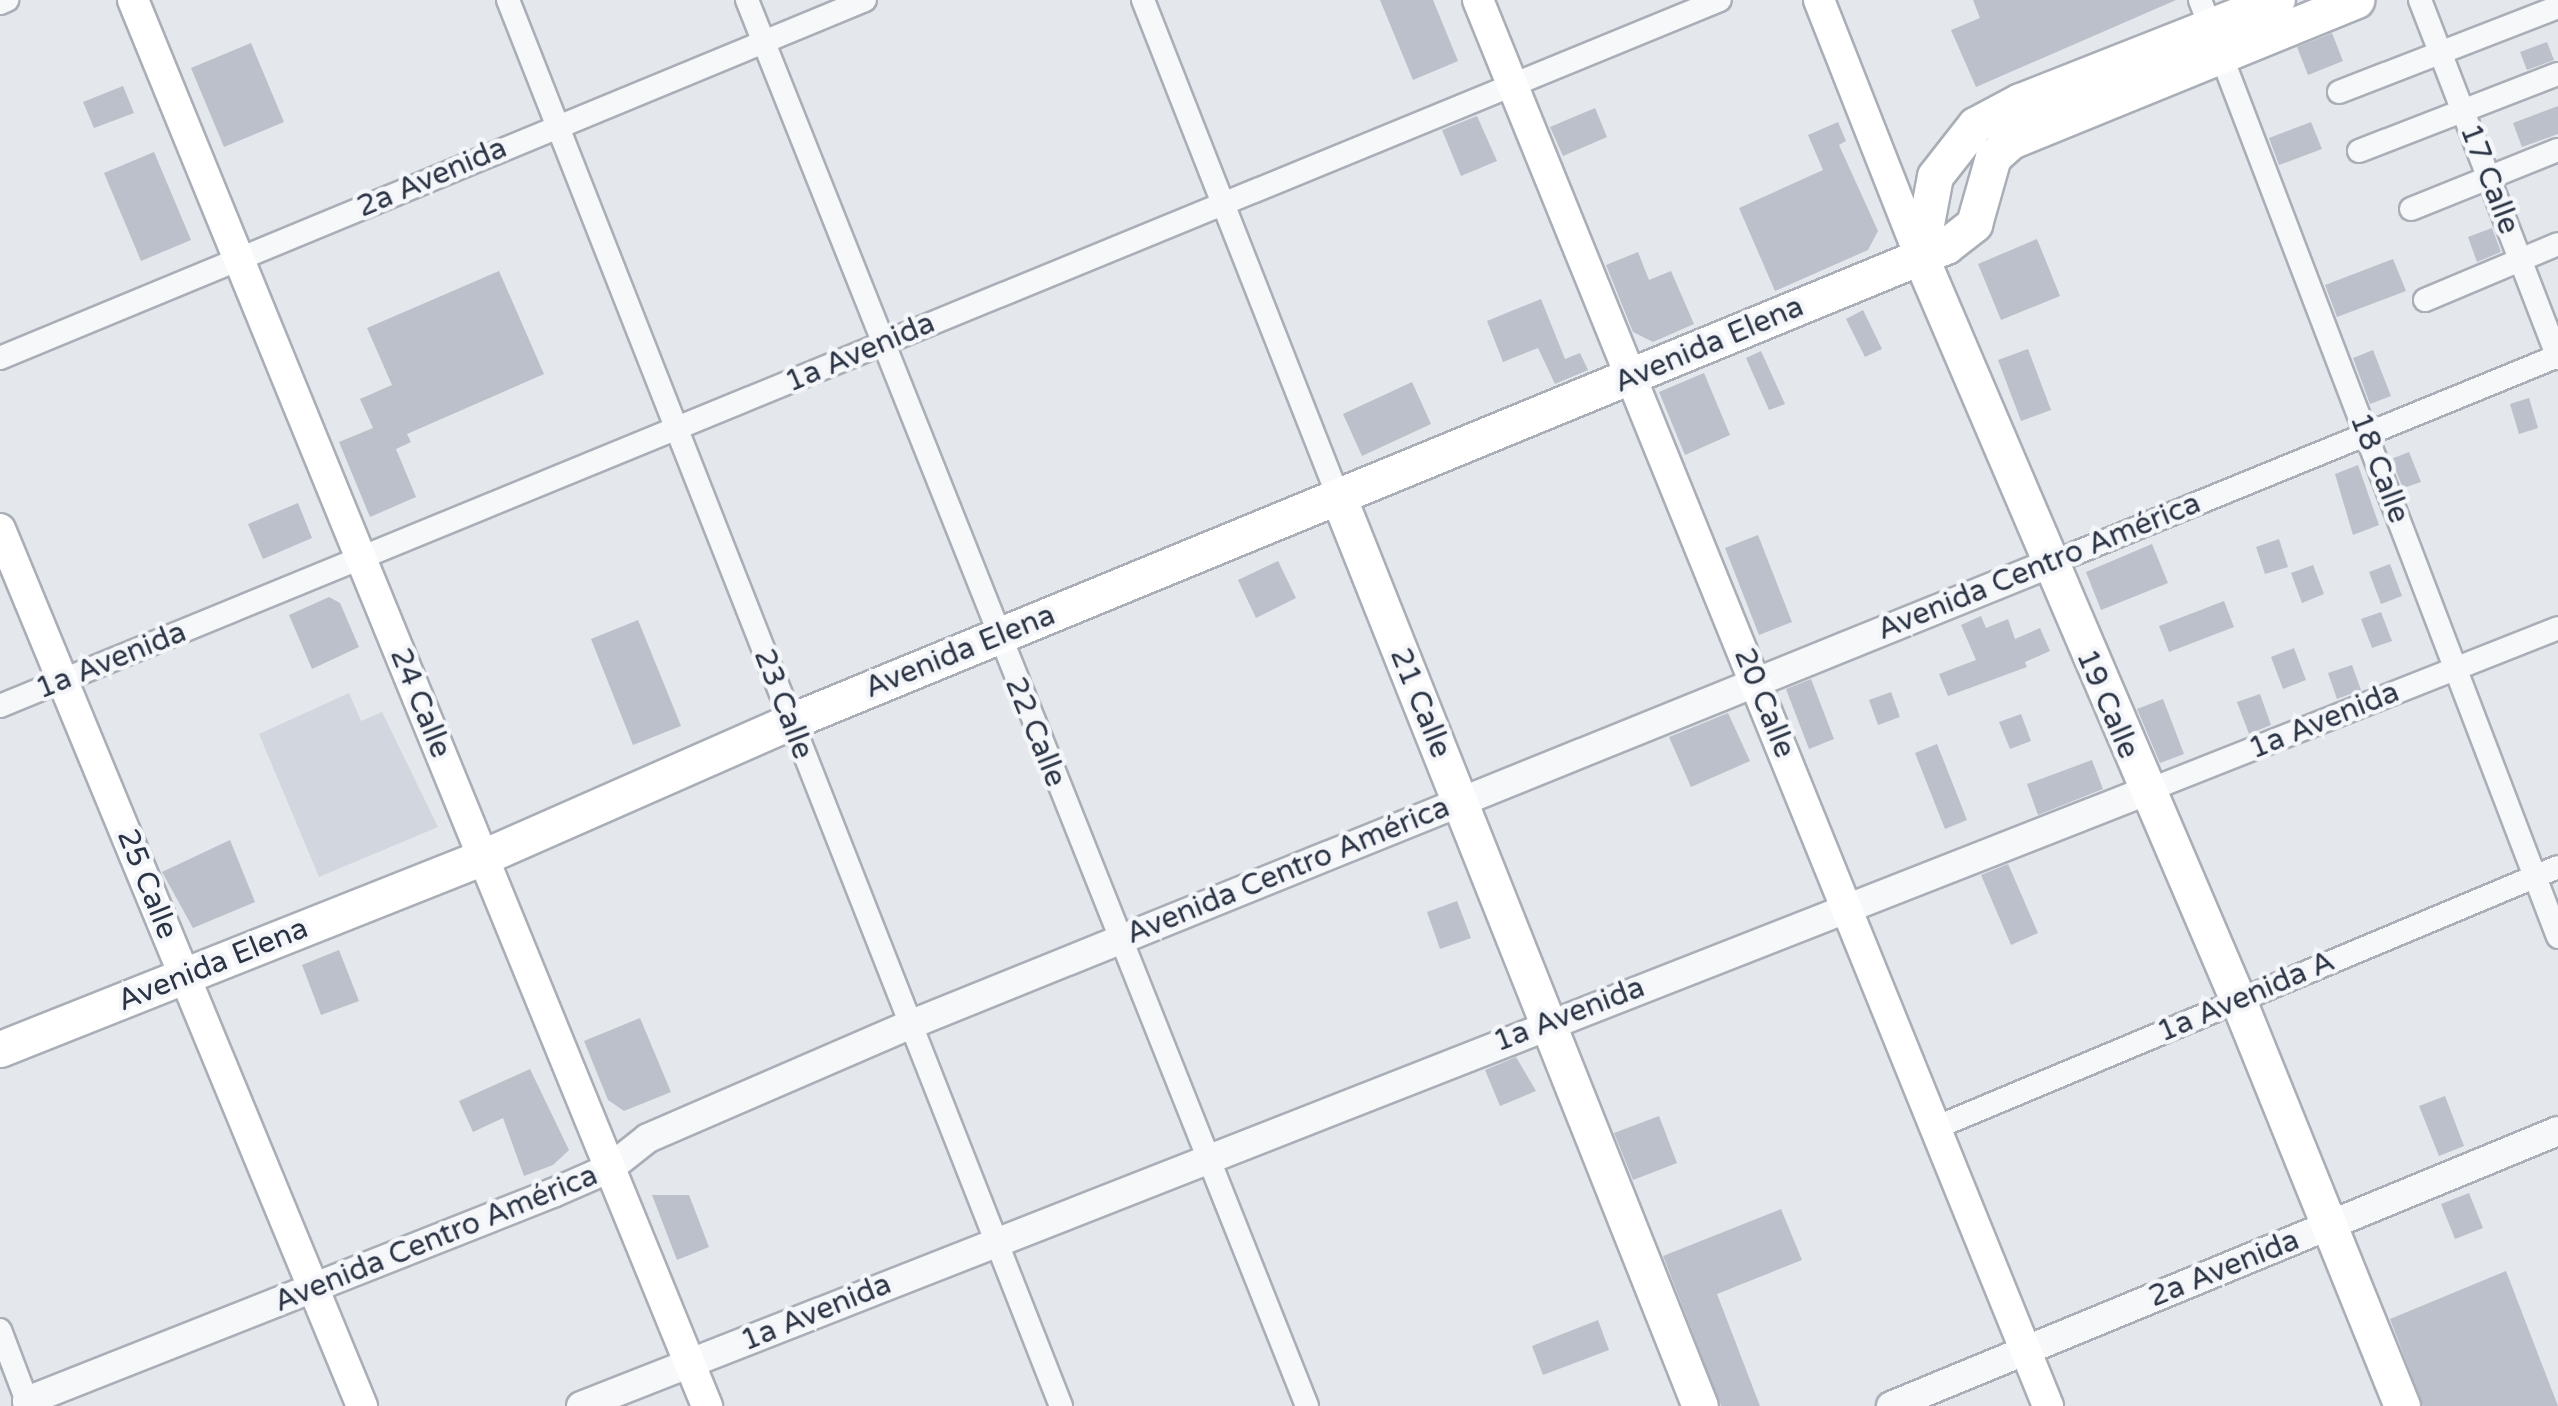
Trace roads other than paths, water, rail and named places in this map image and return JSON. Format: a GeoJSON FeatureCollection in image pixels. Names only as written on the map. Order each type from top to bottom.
{"type":"FeatureCollection","features":[{"type":"Feature","properties":{"kind":"main road","name":"24 Calle"},"geometry":{"type":"LineString","coordinates":[[132,0],[707,1406]]}},
{"type":"Feature","properties":{"kind":"main road","name":"20 Calle"},"geometry":{"type":"LineString","coordinates":[[1478,0],[2048,1406]]}},
{"type":"Feature","properties":{"kind":"main road","name":"19 Calle"},"geometry":{"type":"LineString","coordinates":[[1819,0],[1920,256],[2144,792],[2238,1000],[2402,1406]]}},
{"type":"Feature","properties":{"kind":"main road","name":"Avenida Elena"},"geometry":{"type":"LineString","coordinates":[[1920,256],[1935,176],[1975,126],[2020,101],[2278,0]]}},
{"type":"Feature","properties":{"kind":"main road","name":"Avenida Elena"},"geometry":{"type":"LineString","coordinates":[[2,1043],[185,977],[484,857],[789,722],[1632,378],[1963,237],[1974,224],[1993,157],[2011,141],[2210,27],[2356,0]]}},
{"type":"Feature","properties":{"kind":"main road","name":"21 Calle"},"geometry":{"type":"LineString","coordinates":[[1338,496],[1700,1406]]}},
{"type":"Feature","properties":{"kind":"main road","name":"25 Calle"},"geometry":{"type":"LineString","coordinates":[[0,529],[362,1406]]}},
{"type":"Feature","properties":{"kind":"street","name":"23 Calle"},"geometry":{"type":"LineString","coordinates":[[508,0],[678,428],[907,1026],[1061,1406]]}},
{"type":"Feature","properties":{"kind":"street","name":"22 Calle"},"geometry":{"type":"LineString","coordinates":[[748,0],[1117,941],[1307,1406]]}},
{"type":"Feature","properties":{"kind":"street","name":"2a Avenida"},"geometry":{"type":"LineString","coordinates":[[0,358],[864,0]]}},
{"type":"Feature","properties":{"kind":"street","name":"21 Calle"},"geometry":{"type":"LineString","coordinates":[[1143,0],[1338,496]]}},
{"type":"Feature","properties":{"kind":"street","name":"1a Avenida"},"geometry":{"type":"LineString","coordinates":[[0,706],[1720,0]]}},
{"type":"Feature","properties":{"kind":"street","name":"17 Calle"},"geometry":{"type":"LineString","coordinates":[[2420,0],[2558,357]]}},
{"type":"Feature","properties":{"kind":"street"},"geometry":{"type":"LineString","coordinates":[[2339,92],[2558,7]]}},
{"type":"Feature","properties":{"kind":"street","name":"18 Calle"},"geometry":{"type":"LineString","coordinates":[[2210,27],[2558,937]]}},
{"type":"Feature","properties":{"kind":"street"},"geometry":{"type":"LineString","coordinates":[[2358,151],[2558,74]]}},
{"type":"Feature","properties":{"kind":"street"},"geometry":{"type":"LineString","coordinates":[[2411,209],[2558,150]]}},
{"type":"Feature","properties":{"kind":"street"},"geometry":{"type":"LineString","coordinates":[[2424,300],[2558,244]]}},
{"type":"Feature","properties":{"kind":"street","name":"Avenida Centro América"},"geometry":{"type":"LineString","coordinates":[[28,1403],[314,1291],[610,1168],[648,1138],[907,1026],[2558,357]]}},
{"type":"Feature","properties":{"kind":"street","name":"1a Avenida"},"geometry":{"type":"LineString","coordinates":[[582,1406],[2558,628]]}},
{"type":"Feature","properties":{"kind":"street","name":"1a Avenida A"},"geometry":{"type":"LineString","coordinates":[[1935,1128],[2558,867]]}},
{"type":"Feature","properties":{"kind":"street","name":"2a Avenida"},"geometry":{"type":"LineString","coordinates":[[1890,1406],[2558,1131]]}},
{"type":"Feature","properties":{"kind":"street"},"geometry":{"type":"LineString","coordinates":[[0,1330],[28,1403]]}}]}
